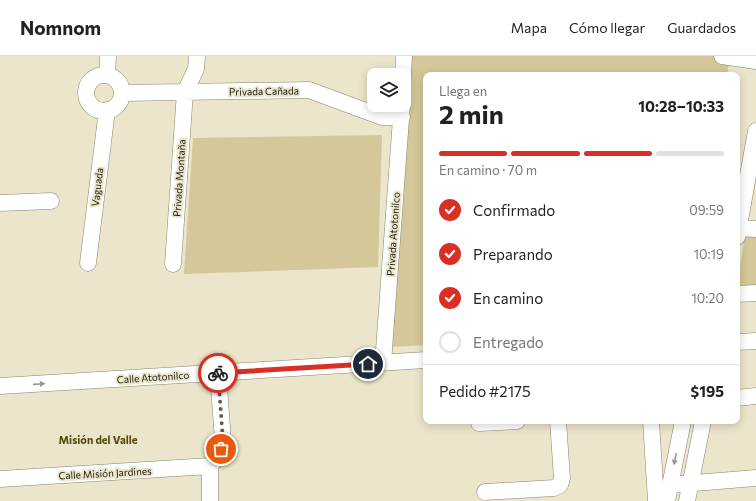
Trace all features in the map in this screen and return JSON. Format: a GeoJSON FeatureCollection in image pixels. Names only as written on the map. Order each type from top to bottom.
{"type":"FeatureCollection","features":[{"type":"Feature","properties":{"kind":"street"},"geometry":{"type":"LineString","coordinates":[[107,75],[108,56]]}},
{"type":"Feature","properties":{"kind":"street"},"geometry":{"type":"LineString","coordinates":[[185,92],[196,69],[197,56]]}},
{"type":"Feature","properties":{"kind":"street"},"geometry":{"type":"LineString","coordinates":[[403,68],[404,56]]}},
{"type":"Feature","properties":{"kind":"street"},"geometry":{"type":"LineString","coordinates":[[722,56],[756,61]]}},
{"type":"Feature","properties":{"kind":"street"},"geometry":{"type":"LineString","coordinates":[[107,75],[115,78],[120,84],[122,93],[120,101],[115,107],[107,110],[98,110],[91,105],[87,97],[87,88],[91,81],[98,76],[107,75]]}},
{"type":"Feature","properties":{"kind":"street","name":"Privada Cañada"},"geometry":{"type":"LineString","coordinates":[[122,93],[309,90],[367,111]]}},
{"type":"Feature","properties":{"kind":"street","name":"Privada Montaña"},"geometry":{"type":"LineString","coordinates":[[174,264],[185,92]]}},
{"type":"Feature","properties":{"kind":"street","name":"Vaguada"},"geometry":{"type":"LineString","coordinates":[[88,263],[107,110]]}},
{"type":"Feature","properties":{"kind":"street","name":"Privada Cañada"},"geometry":{"type":"LineString","coordinates":[[368,112],[382,117],[399,112]]}},
{"type":"Feature","properties":{"kind":"street","name":"Privada Atotonilco"},"geometry":{"type":"LineString","coordinates":[[383,363],[402,112]]}},
{"type":"Feature","properties":{"kind":"street"},"geometry":{"type":"LineString","coordinates":[[740,222],[756,131]]}},
{"type":"Feature","properties":{"kind":"street"},"geometry":{"type":"LineString","coordinates":[[0,203],[51,201]]}},
{"type":"Feature","properties":{"kind":"street"},"geometry":{"type":"LineString","coordinates":[[740,233],[756,229]]}},
{"type":"Feature","properties":{"kind":"street"},"geometry":{"type":"LineString","coordinates":[[740,294],[756,293]]}},
{"type":"Feature","properties":{"kind":"street"},"geometry":{"type":"LineString","coordinates":[[740,342],[756,341]]}},
{"type":"Feature","properties":{"kind":"street","name":"Calle Atotonilco"},"geometry":{"type":"LineString","coordinates":[[0,386],[423,360]]}},
{"type":"Feature","properties":{"kind":"street"},"geometry":{"type":"LineString","coordinates":[[210,501],[210,466],[217,458],[223,441],[218,373]]}},
{"type":"Feature","properties":{"kind":"street"},"geometry":{"type":"LineString","coordinates":[[740,398],[756,396]]}},
{"type":"Feature","properties":{"kind":"street"},"geometry":{"type":"LineString","coordinates":[[485,492],[554,488],[560,485],[562,478],[558,424]]}},
{"type":"Feature","properties":{"kind":"street"},"geometry":{"type":"LineString","coordinates":[[651,424],[656,501]]}},
{"type":"Feature","properties":{"kind":"street"},"geometry":{"type":"LineString","coordinates":[[667,501],[682,424]]}},
{"type":"Feature","properties":{"kind":"street"},"geometry":{"type":"LineString","coordinates":[[688,501],[702,424]]}},
{"type":"Feature","properties":{"kind":"street","name":"Calle Misión Jardines"},"geometry":{"type":"LineString","coordinates":[[0,479],[210,466]]}},
{"type":"Feature","properties":{"kind":"street"},"geometry":{"type":"LineString","coordinates":[[670,485],[756,478]]}},
{"type":"Feature","properties":{"kind":"shaded area"},"geometry":{"type":"Polygon","coordinates":[[[412,56],[730,56],[727,72],[423,72],[423,345],[390,347],[408,112],[411,112],[412,56]]]}},
{"type":"Feature","properties":{"kind":"shaded area"},"geometry":{"type":"Polygon","coordinates":[[[382,135],[378,267],[184,274],[193,138],[382,135]]]}},
{"type":"Feature","properties":{"kind":"shaded area"},"geometry":{"type":"Polygon","coordinates":[[[745,235],[756,236],[756,285],[740,286],[740,267],[745,235]]]}},
{"type":"Feature","properties":{"kind":"way so far"},"geometry":{"type":"LineString","coordinates":[[218,373],[223,441],[221,449]]}},
{"type":"Feature","properties":{"kind":"district","name":"Misión del Valle"},"geometry":{"type":"Point","coordinates":[98,440]}},
{"type":"Feature","properties":{"kind":"route"},"geometry":{"type":"LineString","coordinates":[[218,373],[368,364]]}}]}
